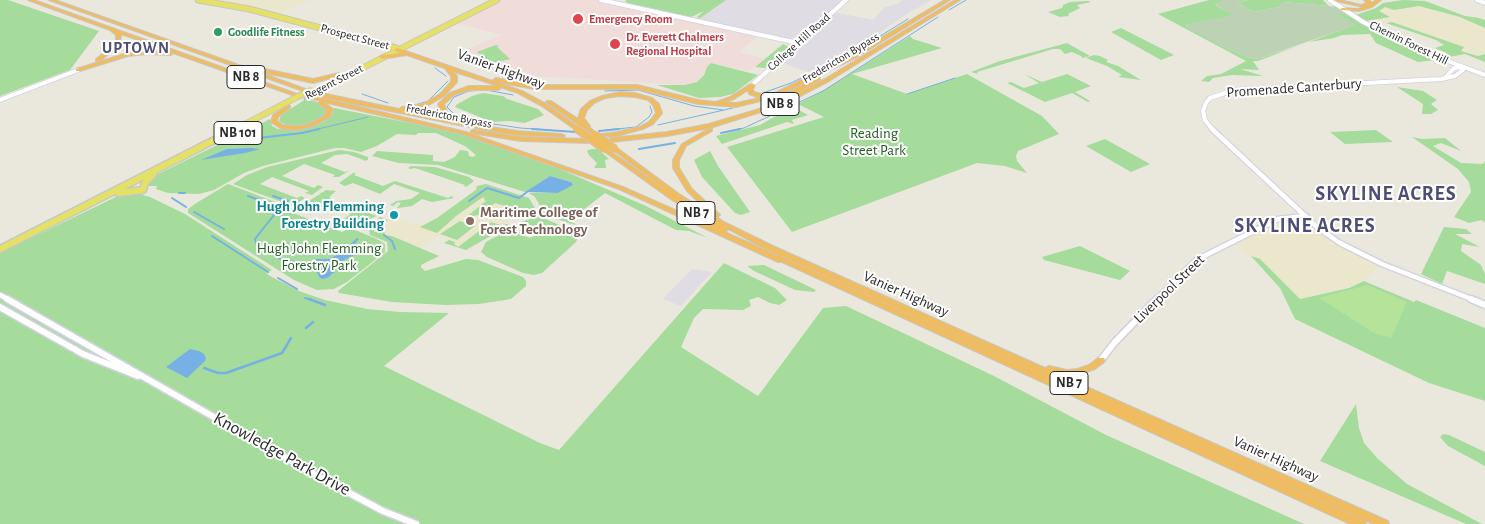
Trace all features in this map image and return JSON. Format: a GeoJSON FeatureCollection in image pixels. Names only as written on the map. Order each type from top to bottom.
{"type":"FeatureCollection","features":[{"type":"Feature","properties":{"kind":"highway","name":"Fredericton Bypass"},"geometry":{"type":"LineString","coordinates":[[30,0],[102,24],[302,97],[402,118],[513,138],[588,141]]}},
{"type":"Feature","properties":{"kind":"highway","name":"Fredericton Bypass"},"geometry":{"type":"LineString","coordinates":[[51,0],[312,91],[379,107],[479,127],[535,134],[582,136]]}},
{"type":"Feature","properties":{"kind":"highway","name":"Fredericton Bypass"},"geometry":{"type":"LineString","coordinates":[[612,137],[684,127],[746,111],[795,92],[948,0]]}},
{"type":"Feature","properties":{"kind":"highway","name":"Fredericton Bypass"},"geometry":{"type":"LineString","coordinates":[[604,135],[612,137],[667,134],[710,126],[781,104],[827,80],[958,0]]}},
{"type":"Feature","properties":{"kind":"highway"},"geometry":{"type":"LineString","coordinates":[[1335,3],[1368,5],[1370,2],[1366,0]]}},
{"type":"Feature","properties":{"kind":"highway"},"geometry":{"type":"LineString","coordinates":[[1354,16],[1354,12],[1370,6],[1379,0]]}},
{"type":"Feature","properties":{"kind":"highway"},"geometry":{"type":"LineString","coordinates":[[1342,9],[1359,10]]}},
{"type":"Feature","properties":{"kind":"highway"},"geometry":{"type":"LineString","coordinates":[[78,70],[102,58],[118,44],[119,35],[102,24]]}},
{"type":"Feature","properties":{"kind":"highway"},"geometry":{"type":"LineString","coordinates":[[407,44],[411,50],[422,54],[427,60]]}},
{"type":"Feature","properties":{"kind":"highway","name":"Vanier Highway"},"geometry":{"type":"LineString","coordinates":[[394,49],[520,92],[544,104],[691,211],[794,266],[1361,524]]}},
{"type":"Feature","properties":{"kind":"highway"},"geometry":{"type":"LineString","coordinates":[[78,70],[119,57],[147,52],[167,52],[194,58]]}},
{"type":"Feature","properties":{"kind":"highway"},"geometry":{"type":"LineString","coordinates":[[496,80],[534,87],[637,87],[698,102],[736,104],[756,102],[771,97],[857,54]]}},
{"type":"Feature","properties":{"kind":"highway"},"geometry":{"type":"LineString","coordinates":[[380,56],[412,55]]}},
{"type":"Feature","properties":{"kind":"highway","name":"Vanier Highway"},"geometry":{"type":"LineString","coordinates":[[434,63],[453,66],[539,96],[586,127],[683,199],[770,248],[1384,524]]}},
{"type":"Feature","properties":{"kind":"highway"},"geometry":{"type":"LineString","coordinates":[[235,65],[313,81],[339,76]]}},
{"type":"Feature","properties":{"kind":"highway"},"geometry":{"type":"LineString","coordinates":[[379,107],[411,109],[436,100],[452,87],[455,78],[443,66]]}},
{"type":"Feature","properties":{"kind":"highway"},"geometry":{"type":"LineString","coordinates":[[752,85],[750,91],[754,95],[771,97]]}},
{"type":"Feature","properties":{"kind":"highway"},"geometry":{"type":"LineString","coordinates":[[698,102],[714,102],[732,98],[752,85]]}},
{"type":"Feature","properties":{"kind":"highway"},"geometry":{"type":"LineString","coordinates":[[479,127],[445,115],[441,104],[452,94],[469,88],[489,87],[520,92]]}},
{"type":"Feature","properties":{"kind":"highway"},"geometry":{"type":"LineString","coordinates":[[586,127],[581,118],[584,109],[592,102],[604,97],[620,94],[639,96],[653,101],[658,107],[658,117],[651,123],[612,137]]}},
{"type":"Feature","properties":{"kind":"highway"},"geometry":{"type":"LineString","coordinates":[[288,106],[274,118],[274,123],[282,127],[305,127],[327,117],[330,113],[327,106],[302,97]]}},
{"type":"Feature","properties":{"kind":"highway"},"geometry":{"type":"LineString","coordinates":[[770,248],[716,215],[699,200],[680,177],[676,160],[684,145],[702,133],[756,115],[781,104]]}},
{"type":"Feature","properties":{"kind":"highway"},"geometry":{"type":"LineString","coordinates":[[402,118],[464,133],[622,188],[794,266]]}},
{"type":"Feature","properties":{"kind":"highway"},"geometry":{"type":"LineString","coordinates":[[996,350],[1056,372],[1067,373],[1085,370],[1100,360]]}},
{"type":"Feature","properties":{"kind":"main road","name":"Prospect Street"},"geometry":{"type":"LineString","coordinates":[[198,0],[249,9],[386,45],[394,49]]}},
{"type":"Feature","properties":{"kind":"main road","name":"Regent Street"},"geometry":{"type":"LineString","coordinates":[[407,44],[491,0]]}},
{"type":"Feature","properties":{"kind":"main road","name":"Regent Street"},"geometry":{"type":"LineString","coordinates":[[172,163],[200,151],[288,106],[339,76],[497,0]]}},
{"type":"Feature","properties":{"kind":"main road","name":"Prospect Street"},"geometry":{"type":"LineString","coordinates":[[302,24],[374,46],[394,49]]}},
{"type":"Feature","properties":{"kind":"main road"},"geometry":{"type":"LineString","coordinates":[[386,45],[407,44]]}},
{"type":"Feature","properties":{"kind":"main road"},"geometry":{"type":"LineString","coordinates":[[374,46],[382,52],[380,56]]}},
{"type":"Feature","properties":{"kind":"main road","name":"Regent Street"},"geometry":{"type":"LineString","coordinates":[[312,91],[380,56]]}},
{"type":"Feature","properties":{"kind":"main road","name":"Regent Street"},"geometry":{"type":"LineString","coordinates":[[0,249],[302,97]]}},
{"type":"Feature","properties":{"kind":"main road"},"geometry":{"type":"LineString","coordinates":[[99,200],[125,191],[143,190],[145,183],[155,172]]}},
{"type":"Feature","properties":{"kind":"street"},"geometry":{"type":"LineString","coordinates":[[601,0],[798,43]]}},
{"type":"Feature","properties":{"kind":"street","name":"College Hill Road"},"geometry":{"type":"LineString","coordinates":[[752,85],[846,0]]}},
{"type":"Feature","properties":{"kind":"street","name":"Chemin Forest Hill"},"geometry":{"type":"LineString","coordinates":[[1330,0],[1354,16],[1460,68],[1485,74]]}},
{"type":"Feature","properties":{"kind":"street"},"geometry":{"type":"LineString","coordinates":[[1477,0],[1485,3]]}},
{"type":"Feature","properties":{"kind":"street","name":"Promenade Canterbury"},"geometry":{"type":"LineString","coordinates":[[1460,68],[1463,70],[1458,74],[1445,78],[1240,89],[1217,95],[1206,103],[1203,111],[1209,126],[1318,228],[1359,254],[1485,306]]}},
{"type":"Feature","properties":{"kind":"street"},"geometry":{"type":"LineString","coordinates":[[0,100],[78,70]]}},
{"type":"Feature","properties":{"kind":"street","name":"Liverpool Street"},"geometry":{"type":"LineString","coordinates":[[1100,360],[1115,342],[1196,260],[1278,219],[1306,216]]}},
{"type":"Feature","properties":{"kind":"street","name":"Knowledge Park Drive"},"geometry":{"type":"LineString","coordinates":[[0,295],[320,477],[384,511],[416,524]]}},
{"type":"Feature","properties":{"kind":"street","name":"Knowledge Park Drive"},"geometry":{"type":"LineString","coordinates":[[0,307],[83,354],[150,381]]}},
{"type":"Feature","properties":{"kind":"shaded area"},"geometry":{"type":"Polygon","coordinates":[[[198,0],[311,0],[274,15],[198,0]]]}},
{"type":"Feature","properties":{"kind":"shaded area","name":"Dr. Everett Chalmers Regional Hospital"},"geometry":{"type":"Polygon","coordinates":[[[497,0],[601,0],[759,35],[739,52],[765,58],[749,71],[711,63],[697,82],[685,85],[517,75],[462,61],[457,57],[463,51],[501,35],[452,22],[497,0]]]}},
{"type":"Feature","properties":{"kind":"shaded area"},"geometry":{"type":"Polygon","coordinates":[[[726,0],[842,0],[797,40],[699,19],[726,0]]]}},
{"type":"Feature","properties":{"kind":"shaded area"},"geometry":{"type":"Polygon","coordinates":[[[902,0],[932,0],[908,13],[869,40],[808,72],[778,61],[833,12],[873,20],[885,7],[898,4],[902,0]]]}},
{"type":"Feature","properties":{"kind":"shaded area"},"geometry":{"type":"Polygon","coordinates":[[[1419,6],[1460,17],[1485,28],[1485,54],[1478,56],[1461,51],[1464,47],[1392,22],[1374,25],[1366,21],[1389,17],[1379,11],[1385,7],[1394,10],[1419,6]]]}},
{"type":"Feature","properties":{"kind":"shaded area","name":"Maritime College of Forest Technology"},"geometry":{"type":"Polygon","coordinates":[[[483,197],[522,211],[503,226],[484,229],[458,248],[454,242],[438,236],[420,247],[374,232],[374,229],[391,217],[414,225],[417,223],[423,225],[483,197]]]}},
{"type":"Feature","properties":{"kind":"shaded area"},"geometry":{"type":"Polygon","coordinates":[[[1306,216],[1318,228],[1382,264],[1359,284],[1300,299],[1280,288],[1251,256],[1229,242],[1278,219],[1306,216]]]}},
{"type":"Feature","properties":{"kind":"shaded area"},"geometry":{"type":"Polygon","coordinates":[[[692,269],[712,272],[681,306],[663,299],[692,269]]]}},
{"type":"Feature","properties":{"kind":"green space"},"geometry":{"type":"Polygon","coordinates":[[[0,0],[8,0],[99,31],[70,70],[0,96],[0,0]]]}},
{"type":"Feature","properties":{"kind":"green space"},"geometry":{"type":"Polygon","coordinates":[[[726,0],[699,19],[697,17],[704,11],[691,17],[628,3],[625,1],[726,0]]]}},
{"type":"Feature","properties":{"kind":"green space"},"geometry":{"type":"Polygon","coordinates":[[[1209,0],[1225,0],[1215,5],[1235,15],[1186,25],[1222,46],[1252,59],[1298,46],[1258,61],[1253,61],[1259,70],[1240,69],[1263,76],[1232,75],[1213,78],[1209,82],[1201,81],[1207,76],[1221,74],[1246,61],[1158,14],[1209,0]]]}},
{"type":"Feature","properties":{"kind":"green space"},"geometry":{"type":"Polygon","coordinates":[[[1225,0],[1249,0],[1237,3],[1254,12],[1279,7],[1284,2],[1337,7],[1349,16],[1340,13],[1340,16],[1355,25],[1261,58],[1252,59],[1186,27],[1189,24],[1234,15],[1214,4],[1225,0]]]}},
{"type":"Feature","properties":{"kind":"green space"},"geometry":{"type":"Polygon","coordinates":[[[1249,0],[1323,0],[1329,6],[1284,2],[1279,7],[1254,12],[1237,3],[1249,0]]]}},
{"type":"Feature","properties":{"kind":"green space"},"geometry":{"type":"Polygon","coordinates":[[[1403,0],[1425,1],[1465,16],[1485,20],[1485,28],[1460,17],[1419,6],[1394,10],[1385,7],[1379,11],[1390,17],[1366,21],[1356,15],[1376,8],[1383,3],[1403,0]]]}},
{"type":"Feature","properties":{"kind":"green space"},"geometry":{"type":"Polygon","coordinates":[[[1070,2],[1091,2],[1077,5],[1080,8],[1068,14],[1069,16],[1060,17],[1048,12],[1062,8],[1063,5],[1070,2]]]}},
{"type":"Feature","properties":{"kind":"green space"},"geometry":{"type":"Polygon","coordinates":[[[1340,12],[1436,60],[1418,62],[1376,43],[1370,34],[1342,35],[1309,42],[1354,25],[1340,16],[1340,12]]]}},
{"type":"Feature","properties":{"kind":"green space"},"geometry":{"type":"Polygon","coordinates":[[[1392,22],[1464,47],[1461,51],[1478,56],[1485,54],[1485,62],[1465,54],[1444,58],[1440,56],[1447,53],[1435,48],[1444,45],[1436,40],[1386,23],[1392,22]]]}},
{"type":"Feature","properties":{"kind":"green space"},"geometry":{"type":"Polygon","coordinates":[[[1121,28],[1174,55],[1161,60],[1111,32],[1121,28]]]}},
{"type":"Feature","properties":{"kind":"green space","name":"Reading Street Park"},"geometry":{"type":"Polygon","coordinates":[[[910,36],[913,39],[942,48],[852,74],[907,94],[967,74],[1042,116],[1059,134],[1018,151],[1017,161],[1027,173],[1005,166],[977,163],[792,232],[727,147],[824,117],[798,104],[823,91],[910,36]]]}},
{"type":"Feature","properties":{"kind":"green space"},"geometry":{"type":"Polygon","coordinates":[[[1067,43],[1090,56],[1082,58],[1072,52],[1065,54],[1060,49],[1053,49],[977,72],[978,74],[971,72],[1000,61],[1067,43]]]}},
{"type":"Feature","properties":{"kind":"green space"},"geometry":{"type":"Polygon","coordinates":[[[783,44],[789,47],[765,68],[755,67],[783,44]]]}},
{"type":"Feature","properties":{"kind":"green space"},"geometry":{"type":"Polygon","coordinates":[[[496,45],[510,59],[489,64],[491,63],[477,52],[474,53],[496,45]]]}},
{"type":"Feature","properties":{"kind":"green space"},"geometry":{"type":"Polygon","coordinates":[[[1094,55],[1108,60],[1106,62],[1118,66],[1141,80],[1118,77],[1122,75],[1107,66],[1086,58],[1094,55]]]}},
{"type":"Feature","properties":{"kind":"green space"},"geometry":{"type":"Polygon","coordinates":[[[711,63],[758,75],[733,94],[720,97],[699,98],[657,85],[685,85],[697,82],[711,63]]]}},
{"type":"Feature","properties":{"kind":"green space"},"geometry":{"type":"Polygon","coordinates":[[[1024,74],[1042,82],[1067,74],[1091,86],[1075,92],[1090,101],[1088,102],[1072,93],[1045,102],[1007,83],[1011,82],[1024,88],[1039,83],[1024,74]]]}},
{"type":"Feature","properties":{"kind":"green space"},"geometry":{"type":"Polygon","coordinates":[[[1397,87],[1423,91],[1437,100],[1431,104],[1438,110],[1431,114],[1422,114],[1423,104],[1397,87]]]}},
{"type":"Feature","properties":{"kind":"green space"},"geometry":{"type":"Polygon","coordinates":[[[483,93],[503,96],[538,109],[544,115],[525,123],[510,121],[492,122],[455,107],[472,96],[483,93]]]}},
{"type":"Feature","properties":{"kind":"green space"},"geometry":{"type":"Polygon","coordinates":[[[306,99],[320,103],[327,109],[326,116],[310,124],[297,126],[288,126],[279,121],[281,115],[306,99]]]}},
{"type":"Feature","properties":{"kind":"green space"},"geometry":{"type":"Polygon","coordinates":[[[792,107],[789,110],[795,108],[808,115],[792,120],[794,124],[787,122],[722,144],[716,136],[760,125],[792,107]]]}},
{"type":"Feature","properties":{"kind":"green space"},"geometry":{"type":"Polygon","coordinates":[[[334,108],[456,132],[563,168],[562,170],[646,206],[708,238],[689,231],[676,230],[605,193],[569,221],[578,225],[567,223],[544,213],[535,197],[529,193],[558,193],[572,185],[571,182],[550,176],[525,192],[438,165],[399,163],[372,156],[377,151],[433,155],[433,161],[444,162],[455,157],[460,150],[468,151],[469,156],[473,157],[476,155],[465,146],[436,133],[397,134],[377,146],[361,152],[335,148],[263,166],[244,173],[214,190],[199,194],[168,193],[156,189],[157,186],[148,186],[154,176],[270,119],[272,126],[278,129],[301,129],[323,122],[331,117],[334,108]]]}},
{"type":"Feature","properties":{"kind":"green space"},"geometry":{"type":"Polygon","coordinates":[[[1376,130],[1393,142],[1345,144],[1330,132],[1376,130]]]}},
{"type":"Feature","properties":{"kind":"green space"},"geometry":{"type":"Polygon","coordinates":[[[1412,137],[1422,139],[1445,138],[1461,151],[1441,143],[1433,146],[1461,163],[1483,164],[1485,161],[1485,222],[1481,220],[1469,223],[1454,217],[1471,192],[1469,182],[1458,169],[1412,137]]]}},
{"type":"Feature","properties":{"kind":"green space"},"geometry":{"type":"Polygon","coordinates":[[[1105,139],[1150,164],[1131,172],[1086,146],[1105,139]]]}},
{"type":"Feature","properties":{"kind":"green space"},"geometry":{"type":"Polygon","coordinates":[[[598,149],[609,159],[605,160],[606,168],[594,168],[597,163],[587,151],[598,149]]]}},
{"type":"Feature","properties":{"kind":"green space"},"geometry":{"type":"Polygon","coordinates":[[[339,150],[354,152],[368,157],[368,160],[363,161],[347,154],[335,155],[321,163],[345,172],[350,170],[339,177],[333,177],[335,175],[304,164],[282,176],[314,188],[318,185],[323,187],[312,195],[305,193],[309,191],[272,177],[260,184],[297,198],[301,196],[305,198],[295,205],[290,205],[233,184],[247,175],[267,167],[339,150]]]}},
{"type":"Feature","properties":{"kind":"green space"},"geometry":{"type":"Polygon","coordinates":[[[710,151],[718,166],[750,212],[741,215],[735,213],[702,177],[694,160],[710,151]]]}},
{"type":"Feature","properties":{"kind":"green space"},"geometry":{"type":"Polygon","coordinates":[[[411,166],[435,167],[469,177],[474,181],[466,187],[465,185],[415,168],[408,168],[411,166]]]}},
{"type":"Feature","properties":{"kind":"green space"},"geometry":{"type":"Polygon","coordinates":[[[353,173],[383,186],[395,181],[448,198],[451,196],[454,198],[432,202],[422,199],[412,206],[397,208],[401,203],[398,202],[393,206],[390,205],[396,201],[411,199],[420,193],[394,184],[380,194],[353,183],[345,186],[339,183],[353,173]]]}},
{"type":"Feature","properties":{"kind":"green space","name":"Hugh John Flemming Forestry Park"},"geometry":{"type":"Polygon","coordinates":[[[228,184],[286,206],[283,209],[342,232],[350,228],[377,239],[385,244],[385,252],[347,282],[334,289],[317,290],[294,280],[188,213],[188,209],[228,184]]]}},
{"type":"Feature","properties":{"kind":"green space"},"geometry":{"type":"Polygon","coordinates":[[[486,184],[529,198],[536,210],[530,214],[522,214],[519,213],[521,211],[495,203],[482,214],[465,218],[486,201],[483,197],[456,216],[437,233],[420,227],[437,218],[477,189],[477,186],[486,184]]]}},
{"type":"Feature","properties":{"kind":"green space"},"geometry":{"type":"Polygon","coordinates":[[[326,190],[336,191],[329,197],[335,201],[334,203],[377,216],[370,219],[366,224],[358,222],[343,225],[338,223],[351,214],[319,202],[315,204],[309,201],[326,190]]]}},
{"type":"Feature","properties":{"kind":"green space"},"geometry":{"type":"Polygon","coordinates":[[[126,192],[150,197],[185,214],[272,270],[266,273],[270,276],[299,291],[325,300],[367,309],[449,313],[384,366],[540,443],[559,450],[724,263],[775,288],[787,300],[779,305],[758,297],[749,300],[751,306],[743,310],[703,309],[694,318],[681,347],[758,396],[823,308],[846,306],[994,376],[1106,435],[1304,524],[0,524],[0,253],[126,192]]]}},
{"type":"Feature","properties":{"kind":"green space"},"geometry":{"type":"Polygon","coordinates":[[[380,217],[388,220],[374,229],[374,232],[380,231],[385,233],[385,235],[392,236],[439,256],[421,265],[425,271],[466,259],[478,260],[523,277],[526,281],[526,286],[511,299],[479,304],[445,305],[392,302],[339,293],[338,291],[388,251],[387,242],[370,235],[369,228],[371,225],[369,224],[380,217]]]}},
{"type":"Feature","properties":{"kind":"green space"},"geometry":{"type":"Polygon","coordinates":[[[535,217],[541,217],[571,230],[578,237],[576,242],[542,273],[534,275],[523,273],[487,257],[481,252],[486,242],[508,230],[530,238],[534,236],[542,230],[522,222],[535,217]]]}},
{"type":"Feature","properties":{"kind":"green space"},"geometry":{"type":"Polygon","coordinates":[[[460,221],[475,226],[457,240],[440,234],[460,221]]]}},
{"type":"Feature","properties":{"kind":"green space"},"geometry":{"type":"Polygon","coordinates":[[[491,222],[503,226],[506,224],[510,225],[466,250],[444,243],[449,240],[455,242],[454,244],[458,247],[491,222]]]}},
{"type":"Feature","properties":{"kind":"green space"},"geometry":{"type":"Polygon","coordinates":[[[1444,227],[1466,229],[1472,234],[1455,234],[1480,247],[1462,244],[1461,251],[1481,265],[1485,274],[1485,284],[1447,271],[1442,284],[1421,274],[1444,227]]]}},
{"type":"Feature","properties":{"kind":"green space"},"geometry":{"type":"Polygon","coordinates":[[[1080,246],[1130,271],[1120,280],[1044,260],[1042,257],[1080,246]]]}},
{"type":"Feature","properties":{"kind":"green space"},"geometry":{"type":"Polygon","coordinates":[[[1251,256],[1260,259],[1300,299],[1349,288],[1364,281],[1485,328],[1485,401],[1429,383],[1295,319],[1280,288],[1251,256]]]}},
{"type":"Feature","properties":{"kind":"green space"},"geometry":{"type":"Polygon","coordinates":[[[764,265],[816,290],[814,292],[795,290],[747,266],[764,265]]]}},
{"type":"Feature","properties":{"kind":"green space"},"geometry":{"type":"Polygon","coordinates":[[[1367,285],[1407,302],[1391,338],[1374,333],[1319,298],[1367,285]]]}},
{"type":"Feature","properties":{"kind":"green space"},"geometry":{"type":"Polygon","coordinates":[[[1356,404],[1359,428],[1364,443],[1378,459],[1407,484],[1482,524],[1466,524],[1320,461],[1356,404]]]}},
{"type":"Feature","properties":{"kind":"green space"},"geometry":{"type":"Polygon","coordinates":[[[1443,434],[1485,452],[1485,466],[1448,446],[1440,437],[1443,434]]]}},
{"type":"Feature","properties":{"kind":"water"},"geometry":{"type":"Polygon","coordinates":[[[251,148],[260,149],[201,160],[227,149],[251,148]]]}},
{"type":"Feature","properties":{"kind":"water"},"geometry":{"type":"Polygon","coordinates":[[[550,176],[571,182],[573,185],[558,193],[525,192],[550,176]]]}},
{"type":"Feature","properties":{"kind":"water"},"geometry":{"type":"Polygon","coordinates":[[[357,238],[359,239],[355,246],[362,251],[338,263],[335,272],[331,276],[324,279],[320,278],[314,267],[309,266],[308,262],[316,259],[329,259],[341,253],[357,238]]]}},
{"type":"Feature","properties":{"kind":"water"},"geometry":{"type":"Polygon","coordinates":[[[190,349],[199,351],[206,358],[187,378],[166,367],[190,349]]]}},
{"type":"Feature","properties":{"kind":"waterway"},"geometry":{"type":"LineString","coordinates":[[949,10],[966,0]]}},
{"type":"Feature","properties":{"kind":"waterway"},"geometry":{"type":"LineString","coordinates":[[734,130],[744,128],[823,91],[938,17]]}},
{"type":"Feature","properties":{"kind":"waterway"},"geometry":{"type":"LineString","coordinates":[[763,93],[791,83],[851,54],[908,19]]}},
{"type":"Feature","properties":{"kind":"waterway"},"geometry":{"type":"LineString","coordinates":[[435,68],[446,76]]}},
{"type":"Feature","properties":{"kind":"waterway"},"geometry":{"type":"LineString","coordinates":[[907,94],[955,78]]}},
{"type":"Feature","properties":{"kind":"waterway"},"geometry":{"type":"LineString","coordinates":[[415,105],[428,101],[448,81]]}},
{"type":"Feature","properties":{"kind":"waterway"},"geometry":{"type":"LineString","coordinates":[[513,95],[486,90],[469,91],[454,97],[447,107],[454,114],[468,120],[520,128],[550,130]]}},
{"type":"Feature","properties":{"kind":"waterway"},"geometry":{"type":"LineString","coordinates":[[605,91],[638,90],[694,106],[723,110]]}},
{"type":"Feature","properties":{"kind":"waterway"},"geometry":{"type":"LineString","coordinates":[[362,94],[388,103]]}},
{"type":"Feature","properties":{"kind":"waterway"},"geometry":{"type":"LineString","coordinates":[[607,130],[636,127],[649,117],[652,112],[650,106]]}},
{"type":"Feature","properties":{"kind":"waterway"},"geometry":{"type":"LineString","coordinates":[[658,125],[733,108]]}},
{"type":"Feature","properties":{"kind":"waterway"},"geometry":{"type":"LineString","coordinates":[[314,130],[368,117]]}},
{"type":"Feature","properties":{"kind":"waterway"},"geometry":{"type":"LineString","coordinates":[[241,140],[302,133],[319,129]]}},
{"type":"Feature","properties":{"kind":"waterway"},"geometry":{"type":"LineString","coordinates":[[532,129],[576,132]]}},
{"type":"Feature","properties":{"kind":"waterway"},"geometry":{"type":"LineString","coordinates":[[599,131],[619,129]]}},
{"type":"Feature","properties":{"kind":"waterway"},"geometry":{"type":"LineString","coordinates":[[721,133],[740,129]]}},
{"type":"Feature","properties":{"kind":"waterway"},"geometry":{"type":"LineString","coordinates":[[639,149],[675,143]]}},
{"type":"Feature","properties":{"kind":"waterway"},"geometry":{"type":"LineString","coordinates":[[469,201],[487,188],[519,198],[527,192]]}},
{"type":"Feature","properties":{"kind":"waterway"},"geometry":{"type":"LineString","coordinates":[[179,193],[185,193]]}},
{"type":"Feature","properties":{"kind":"waterway"},"geometry":{"type":"LineString","coordinates":[[248,196],[262,201]]}},
{"type":"Feature","properties":{"kind":"waterway"},"geometry":{"type":"LineString","coordinates":[[273,196],[288,201],[287,203]]}},
{"type":"Feature","properties":{"kind":"waterway"},"geometry":{"type":"LineString","coordinates":[[172,198],[186,207]]}},
{"type":"Feature","properties":{"kind":"waterway"},"geometry":{"type":"LineString","coordinates":[[265,203],[272,206],[274,215],[255,239],[256,243],[282,260],[309,264]]}},
{"type":"Feature","properties":{"kind":"waterway"},"geometry":{"type":"LineString","coordinates":[[274,210],[281,207]]}},
{"type":"Feature","properties":{"kind":"waterway"},"geometry":{"type":"LineString","coordinates":[[194,212],[224,229]]}},
{"type":"Feature","properties":{"kind":"waterway"},"geometry":{"type":"LineString","coordinates":[[384,235],[392,241],[395,249]]}},
{"type":"Feature","properties":{"kind":"waterway"},"geometry":{"type":"LineString","coordinates":[[212,236],[268,272]]}},
{"type":"Feature","properties":{"kind":"waterway"},"geometry":{"type":"LineString","coordinates":[[278,278],[297,289]]}},
{"type":"Feature","properties":{"kind":"waterway"},"geometry":{"type":"LineString","coordinates":[[305,298],[311,300]]}},
{"type":"Feature","properties":{"kind":"waterway"},"geometry":{"type":"LineString","coordinates":[[311,300],[325,305]]}},
{"type":"Feature","properties":{"kind":"waterway"},"geometry":{"type":"LineString","coordinates":[[306,328],[313,322]]}},
{"type":"Feature","properties":{"kind":"waterway"},"geometry":{"type":"LineString","coordinates":[[204,368],[218,373],[226,373],[282,353],[291,338]]}},
{"type":"Feature","properties":{"kind":"tunnel"},"geometry":{"type":"LineString","coordinates":[[297,95],[307,98]]}},
{"type":"Feature","properties":{"kind":"place","name":"Emergency Room"},"geometry":{"type":"Point","coordinates":[578,19]}},
{"type":"Feature","properties":{"kind":"place","name":"Goodlife Fitness"},"geometry":{"type":"Point","coordinates":[218,32]}},
{"type":"Feature","properties":{"kind":"place","name":"Dr. Everett Chalmers Regional Hospital"},"geometry":{"type":"Point","coordinates":[615,44]}},
{"type":"Feature","properties":{"kind":"place","name":"Hugh John Flemming Forestry Building"},"geometry":{"type":"Point","coordinates":[394,215]}},
{"type":"Feature","properties":{"kind":"place","name":"Maritime College of Forest Technology"},"geometry":{"type":"Point","coordinates":[470,221]}},
{"type":"Feature","properties":{"kind":"district","name":"UPTOWN"},"geometry":{"type":"Point","coordinates":[136,48]}},
{"type":"Feature","properties":{"kind":"district","name":"SKYLINE ACRES"},"geometry":{"type":"Point","coordinates":[1386,194]}},
{"type":"Feature","properties":{"kind":"district","name":"SKYLINE ACRES"},"geometry":{"type":"Point","coordinates":[1305,226]}}]}
